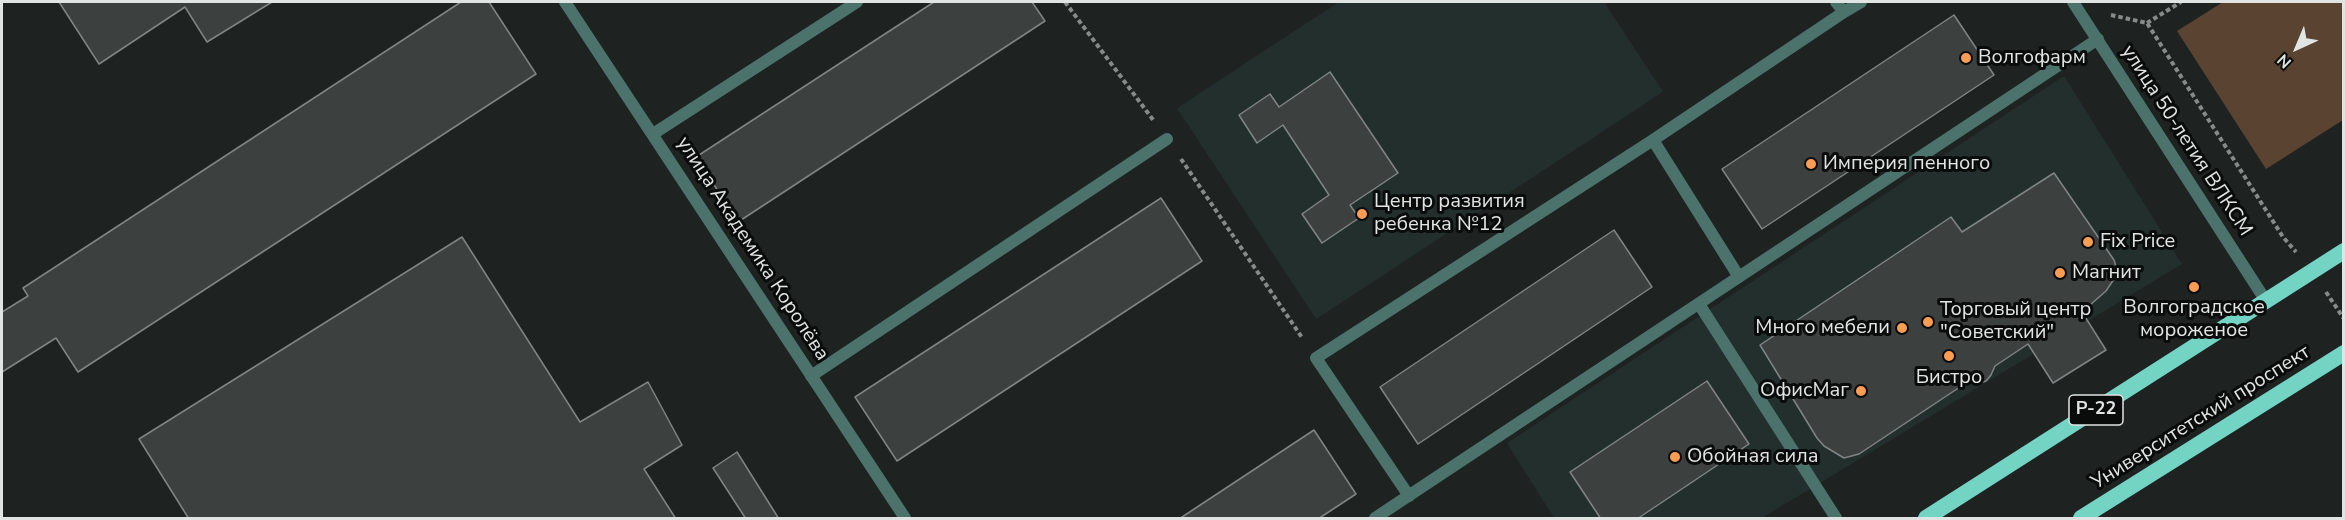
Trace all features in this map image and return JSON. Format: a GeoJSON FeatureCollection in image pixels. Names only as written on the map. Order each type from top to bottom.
{"type":"FeatureCollection","features":[{"type":"Feature","properties":{"kind":"highway","name":"Р-22"},"geometry":{"type":"LineString","coordinates":[[1926,519],[2343,251]]}},
{"type":"Feature","properties":{"kind":"highway","name":"Университетский проспект"},"geometry":{"type":"LineString","coordinates":[[2081,519],[2343,353]]}},
{"type":"Feature","properties":{"kind":"street","name":"улица Академика Королёва"},"geometry":{"type":"LineString","coordinates":[[566,2],[905,519]]}},
{"type":"Feature","properties":{"kind":"street"},"geometry":{"type":"LineString","coordinates":[[653,134],[857,2]]}},
{"type":"Feature","properties":{"kind":"street"},"geometry":{"type":"LineString","coordinates":[[1836,2],[1844,12]]}},
{"type":"Feature","properties":{"kind":"street"},"geometry":{"type":"LineString","coordinates":[[1409,496],[1316,358],[1861,2]]}},
{"type":"Feature","properties":{"kind":"street","name":"улица 50-летия ВЛКСМ"},"geometry":{"type":"LineString","coordinates":[[2075,5],[2266,301]]}},
{"type":"Feature","properties":{"kind":"street"},"geometry":{"type":"LineString","coordinates":[[1376,519],[2098,39]]}},
{"type":"Feature","properties":{"kind":"street"},"geometry":{"type":"LineString","coordinates":[[812,376],[1167,139]]}},
{"type":"Feature","properties":{"kind":"street"},"geometry":{"type":"LineString","coordinates":[[1653,140],[1739,277]]}},
{"type":"Feature","properties":{"kind":"street"},"geometry":{"type":"LineString","coordinates":[[1699,304],[1836,519]]}},
{"type":"Feature","properties":{"kind":"path"},"geometry":{"type":"LineString","coordinates":[[1065,2],[1167,139],[1316,358]]}},
{"type":"Feature","properties":{"kind":"path"},"geometry":{"type":"LineString","coordinates":[[2147,23],[2181,2]]}},
{"type":"Feature","properties":{"kind":"path"},"geometry":{"type":"LineString","coordinates":[[2075,5],[2147,23],[2283,237]]}},
{"type":"Feature","properties":{"kind":"shaded area","name":"Центр развития ребенка №12"},"geometry":{"type":"Polygon","coordinates":[[[1339,2],[1604,2],[1663,92],[1316,319],[1177,108],[1339,2]]]}},
{"type":"Feature","properties":{"kind":"shaded area"},"geometry":{"type":"Polygon","coordinates":[[[2223,2],[2343,2],[2343,120],[2266,169],[2177,31],[2223,2]]]}},
{"type":"Feature","properties":{"kind":"shaded area"},"geometry":{"type":"Polygon","coordinates":[[[2064,76],[2182,264],[1762,518],[1554,518],[1507,443],[2064,76]]]}},
{"type":"Feature","properties":{"kind":"building"},"geometry":{"type":"Polygon","coordinates":[[[59,2],[272,2],[207,42],[185,7],[99,64],[59,2]]]}},
{"type":"Feature","properties":{"kind":"building"},"geometry":{"type":"Polygon","coordinates":[[[461,2],[489,2],[536,74],[78,372],[56,338],[2,372],[2,312],[28,296],[23,288],[461,2]]]}},
{"type":"Feature","properties":{"kind":"building"},"geometry":{"type":"Polygon","coordinates":[[[934,2],[1032,2],[1045,21],[738,222],[696,157],[934,2]]]}},
{"type":"Feature","properties":{"kind":"building"},"geometry":{"type":"Polygon","coordinates":[[[1954,15],[1994,75],[1762,229],[1722,169],[1954,15]]]}},
{"type":"Feature","properties":{"kind":"building"},"geometry":{"type":"Polygon","coordinates":[[[1330,72],[1398,173],[1350,205],[1359,218],[1322,243],[1302,214],[1329,195],[1283,125],[1257,143],[1239,115],[1270,94],[1279,107],[1330,72]]]}},
{"type":"Feature","properties":{"kind":"building","name":"Торговый центр \"Советский\""},"geometry":{"type":"Polygon","coordinates":[[[2054,173],[2114,260],[2117,270],[2106,291],[2082,312],[2106,350],[2053,383],[2028,344],[1995,366],[1986,381],[1977,384],[1969,381],[1859,454],[1844,458],[1824,446],[1760,345],[1951,217],[1962,232],[2054,173]]]}},
{"type":"Feature","properties":{"kind":"building"},"geometry":{"type":"Polygon","coordinates":[[[1161,198],[1202,261],[897,461],[855,397],[1161,198]]]}},
{"type":"Feature","properties":{"kind":"building"},"geometry":{"type":"Polygon","coordinates":[[[1614,230],[1652,287],[1418,444],[1380,387],[1614,230]]]}},
{"type":"Feature","properties":{"kind":"building"},"geometry":{"type":"Polygon","coordinates":[[[462,237],[580,422],[648,382],[682,445],[644,469],[676,519],[189,519],[139,439],[462,237]]]}},
{"type":"Feature","properties":{"kind":"building"},"geometry":{"type":"Polygon","coordinates":[[[1707,381],[1749,444],[1637,519],[1601,519],[1570,472],[1707,381]]]}},
{"type":"Feature","properties":{"kind":"building"},"geometry":{"type":"Polygon","coordinates":[[[1314,430],[1356,494],[1318,519],[1179,519],[1314,430]]]}},
{"type":"Feature","properties":{"kind":"building"},"geometry":{"type":"Polygon","coordinates":[[[737,452],[779,519],[746,519],[713,468],[737,452]]]}},
{"type":"Feature","properties":{"kind":"place","name":"Волгофарм"},"geometry":{"type":"Point","coordinates":[1966,58]}},
{"type":"Feature","properties":{"kind":"place","name":"Империя пенного"},"geometry":{"type":"Point","coordinates":[1811,164]}},
{"type":"Feature","properties":{"kind":"place","name":"Центр развития ребенка №12"},"geometry":{"type":"Point","coordinates":[1362,214]}},
{"type":"Feature","properties":{"kind":"place","name":"Fix Price"},"geometry":{"type":"Point","coordinates":[2088,242]}},
{"type":"Feature","properties":{"kind":"place","name":"Магнит"},"geometry":{"type":"Point","coordinates":[2060,273]}},
{"type":"Feature","properties":{"kind":"place","name":"Волгоградское мороженое"},"geometry":{"type":"Point","coordinates":[2194,287]}},
{"type":"Feature","properties":{"kind":"place","name":"Торговый центр \"Советский\""},"geometry":{"type":"Point","coordinates":[1928,322]}},
{"type":"Feature","properties":{"kind":"place","name":"Много мебели"},"geometry":{"type":"Point","coordinates":[1902,328]}},
{"type":"Feature","properties":{"kind":"place","name":"Бистро"},"geometry":{"type":"Point","coordinates":[1949,356]}},
{"type":"Feature","properties":{"kind":"place","name":"ОфисМаг"},"geometry":{"type":"Point","coordinates":[1861,391]}},
{"type":"Feature","properties":{"kind":"place","name":"Обойная сила"},"geometry":{"type":"Point","coordinates":[1675,457]}}]}
